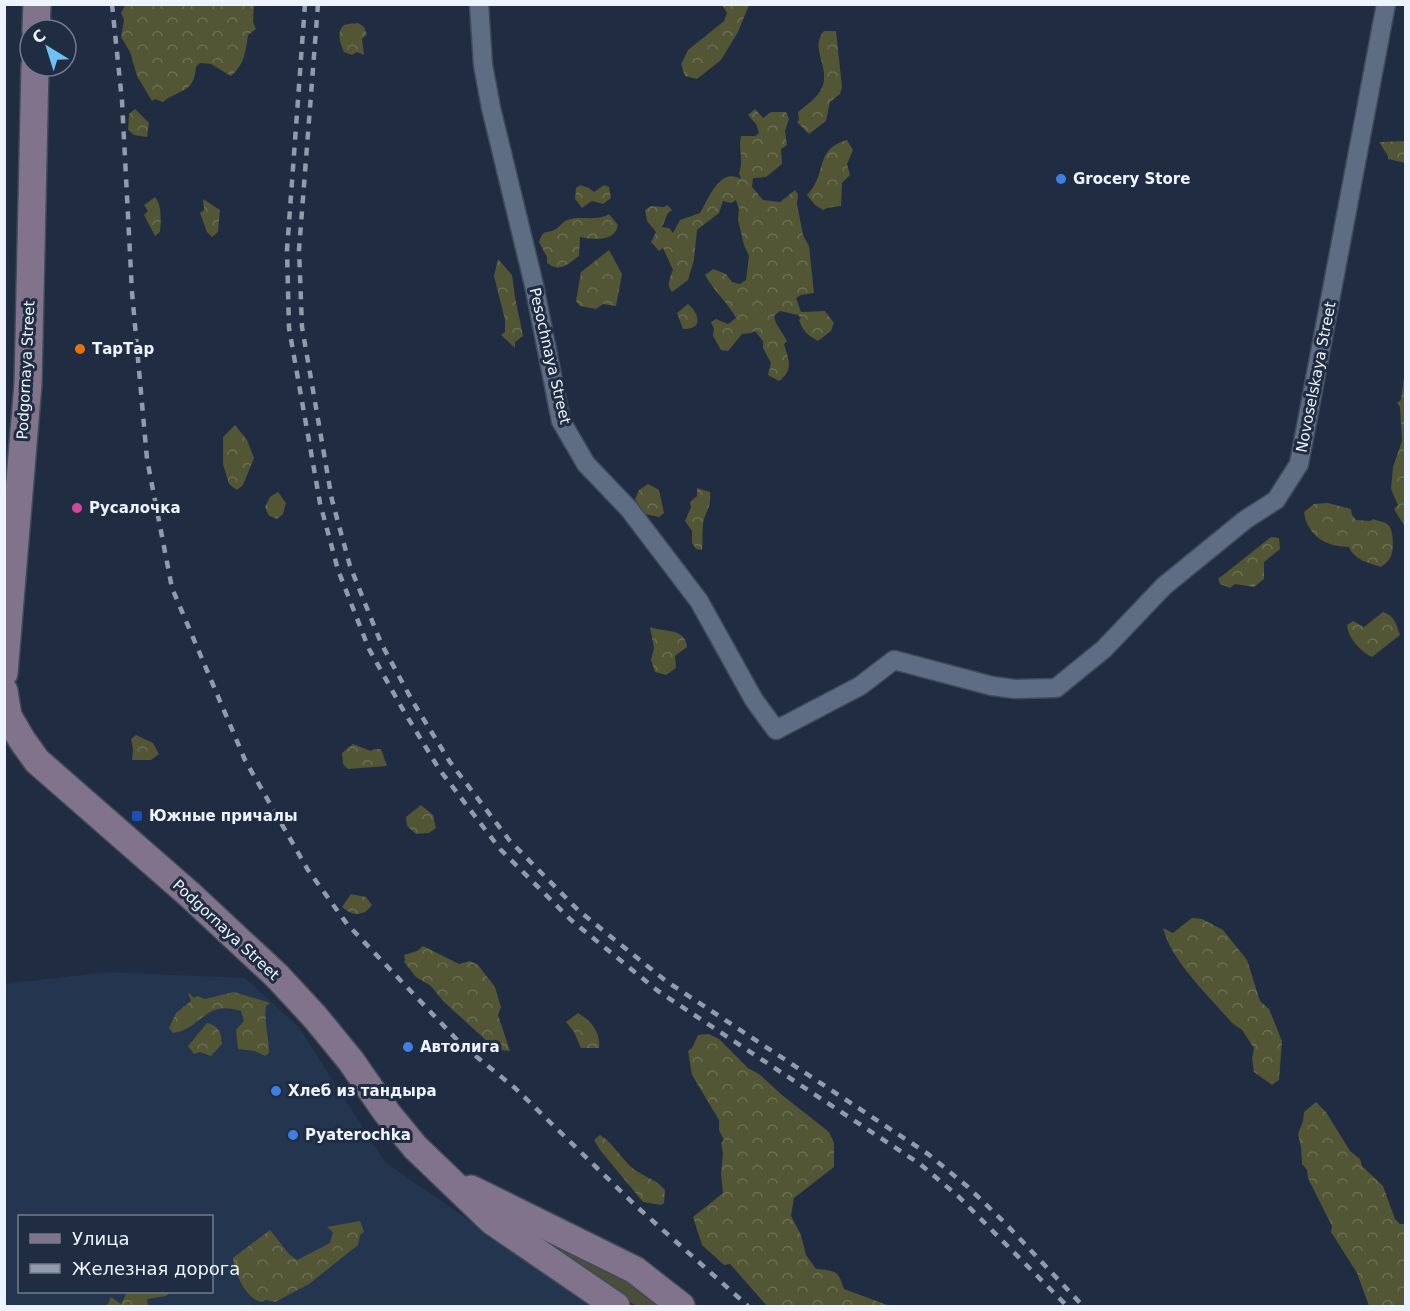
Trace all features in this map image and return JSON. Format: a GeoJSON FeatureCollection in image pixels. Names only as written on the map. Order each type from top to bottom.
{"type":"FeatureCollection","features":[{"type":"Feature","properties":{"kind":"main road","name":"Podgornaya Street"},"geometry":{"type":"LineString","coordinates":[[4,673],[27,384],[35,78]]}},
{"type":"Feature","properties":{"kind":"main road","name":"Podgornaya Street"},"geometry":{"type":"LineString","coordinates":[[4,691],[8,716],[38,761],[189,894],[277,976],[315,1017],[415,1147],[492,1221],[616,1306]]}},
{"type":"Feature","properties":{"kind":"main road","name":"Podgornaya Street"},"geometry":{"type":"LineString","coordinates":[[446,1177],[635,1270],[681,1306]]}},
{"type":"Feature","properties":{"kind":"street","name":"Pesochnaya Street"},"geometry":{"type":"LineString","coordinates":[[479,4],[483,65],[491,108],[534,285],[561,421],[586,464],[629,508],[699,601],[754,700],[776,730],[860,686]]}},
{"type":"Feature","properties":{"kind":"street","name":"Novoselskaya Street"},"geometry":{"type":"LineString","coordinates":[[860,686],[894,660],[992,686],[1015,689],[1056,688],[1104,650],[1164,586],[1245,520],[1276,500],[1299,464],[1386,4]]}},
{"type":"Feature","properties":{"kind":"shaded area"},"geometry":{"type":"Polygon","coordinates":[[[108,972],[245,978],[298,1026],[385,1162],[593,1306],[5,1306],[4,984],[108,972]]]}},
{"type":"Feature","properties":{"kind":"green space"},"geometry":{"type":"Polygon","coordinates":[[[126,4],[254,5],[253,22],[256,29],[248,35],[242,62],[231,76],[211,64],[200,63],[196,67],[195,76],[189,87],[163,102],[155,99],[152,101],[137,76],[130,52],[121,37],[124,20],[121,13],[126,4]]]}},
{"type":"Feature","properties":{"kind":"green space"},"geometry":{"type":"Polygon","coordinates":[[[722,5],[749,5],[738,32],[721,60],[697,79],[685,76],[681,64],[688,50],[724,21],[727,13],[722,5]]]}},
{"type":"Feature","properties":{"kind":"green space"},"geometry":{"type":"Polygon","coordinates":[[[358,23],[363,26],[367,34],[362,39],[364,55],[357,52],[352,55],[344,52],[340,32],[344,25],[358,23]]]}},
{"type":"Feature","properties":{"kind":"green space"},"geometry":{"type":"Polygon","coordinates":[[[824,31],[836,31],[842,87],[840,94],[830,102],[826,121],[809,134],[797,122],[798,112],[814,98],[823,85],[824,74],[819,43],[824,31]]]}},
{"type":"Feature","properties":{"kind":"green space"},"geometry":{"type":"Polygon","coordinates":[[[135,109],[149,123],[147,137],[134,135],[128,130],[129,114],[135,109]]]}},
{"type":"Feature","properties":{"kind":"green space"},"geometry":{"type":"Polygon","coordinates":[[[755,109],[763,118],[771,112],[786,112],[789,119],[785,131],[787,145],[781,149],[782,164],[766,177],[753,178],[752,187],[763,200],[780,202],[795,190],[798,194],[797,204],[803,235],[809,246],[814,293],[796,298],[801,312],[825,311],[834,323],[831,331],[818,341],[804,330],[798,315],[780,311],[774,316],[787,341],[784,344],[789,364],[787,373],[779,381],[768,375],[771,363],[763,348],[763,341],[755,331],[742,334],[728,351],[721,350],[713,336],[714,329],[711,322],[716,319],[728,324],[736,318],[705,275],[713,269],[726,274],[732,282],[740,284],[746,280],[749,256],[738,220],[739,209],[736,200],[731,203],[723,201],[719,213],[697,230],[694,260],[688,280],[672,292],[669,284],[673,270],[663,248],[659,251],[651,242],[656,232],[647,221],[645,210],[651,206],[664,207],[667,205],[672,210],[668,213],[662,227],[669,228],[673,233],[680,220],[700,213],[711,192],[721,181],[734,176],[741,179],[739,173],[741,136],[755,136],[759,133],[756,124],[748,115],[755,109]]]}},
{"type":"Feature","properties":{"kind":"green space"},"geometry":{"type":"Polygon","coordinates":[[[847,140],[853,150],[847,164],[850,175],[842,183],[841,206],[823,210],[815,205],[807,195],[817,179],[829,150],[836,144],[847,140]]]}},
{"type":"Feature","properties":{"kind":"green space"},"geometry":{"type":"Polygon","coordinates":[[[1405,141],[1405,163],[1388,159],[1379,142],[1405,141]]]}},
{"type":"Feature","properties":{"kind":"green space"},"geometry":{"type":"Polygon","coordinates":[[[580,185],[594,192],[604,185],[609,187],[611,198],[603,204],[592,201],[582,208],[575,199],[576,188],[580,185]]]}},
{"type":"Feature","properties":{"kind":"green space"},"geometry":{"type":"Polygon","coordinates":[[[155,197],[159,204],[161,218],[160,232],[155,236],[144,215],[148,211],[144,205],[155,197]]]}},
{"type":"Feature","properties":{"kind":"green space"},"geometry":{"type":"Polygon","coordinates":[[[203,199],[220,210],[218,232],[212,237],[207,232],[200,213],[204,210],[203,199]]]}},
{"type":"Feature","properties":{"kind":"green space"},"geometry":{"type":"Polygon","coordinates":[[[609,214],[618,225],[613,234],[597,239],[580,237],[579,256],[560,267],[547,263],[547,257],[539,242],[544,233],[556,229],[567,220],[599,218],[609,214]]]}},
{"type":"Feature","properties":{"kind":"green space"},"geometry":{"type":"Polygon","coordinates":[[[609,250],[622,274],[616,306],[603,304],[596,309],[580,306],[576,301],[581,272],[609,250]]]}},
{"type":"Feature","properties":{"kind":"green space"},"geometry":{"type":"Polygon","coordinates":[[[498,259],[512,275],[523,336],[515,342],[515,348],[501,335],[505,332],[505,320],[494,276],[498,259]]]}},
{"type":"Feature","properties":{"kind":"green space"},"geometry":{"type":"Polygon","coordinates":[[[688,304],[695,312],[698,321],[694,327],[683,329],[677,313],[688,304]]]}},
{"type":"Feature","properties":{"kind":"green space"},"geometry":{"type":"Polygon","coordinates":[[[1405,369],[1405,527],[1394,509],[1398,505],[1391,489],[1393,467],[1402,441],[1400,407],[1397,403],[1401,400],[1405,369]]]}},
{"type":"Feature","properties":{"kind":"green space"},"geometry":{"type":"Polygon","coordinates":[[[235,425],[247,440],[254,458],[243,485],[237,490],[229,484],[223,464],[223,437],[235,425]]]}},
{"type":"Feature","properties":{"kind":"green space"},"geometry":{"type":"Polygon","coordinates":[[[648,484],[659,490],[664,513],[659,517],[644,514],[635,499],[639,490],[648,484]]]}},
{"type":"Feature","properties":{"kind":"green space"},"geometry":{"type":"Polygon","coordinates":[[[697,488],[710,492],[710,502],[703,525],[702,550],[696,549],[692,543],[692,531],[685,521],[691,507],[690,502],[697,496],[697,488]]]}},
{"type":"Feature","properties":{"kind":"green space"},"geometry":{"type":"Polygon","coordinates":[[[278,492],[286,503],[283,514],[277,519],[269,516],[265,507],[270,497],[278,492]]]}},
{"type":"Feature","properties":{"kind":"green space"},"geometry":{"type":"Polygon","coordinates":[[[1328,503],[1351,509],[1356,520],[1370,521],[1373,519],[1389,526],[1393,549],[1387,562],[1381,567],[1367,562],[1354,555],[1349,547],[1333,545],[1319,539],[1314,534],[1309,528],[1304,512],[1314,504],[1328,503]]]}},
{"type":"Feature","properties":{"kind":"green space"},"geometry":{"type":"Polygon","coordinates":[[[1271,537],[1279,538],[1280,549],[1264,562],[1264,579],[1254,587],[1235,584],[1230,588],[1220,584],[1218,579],[1271,537]]]}},
{"type":"Feature","properties":{"kind":"green space"},"geometry":{"type":"Polygon","coordinates":[[[1383,612],[1393,618],[1400,635],[1372,657],[1356,644],[1347,625],[1353,621],[1364,627],[1383,612]]]}},
{"type":"Feature","properties":{"kind":"green space"},"geometry":{"type":"Polygon","coordinates":[[[650,627],[678,633],[687,647],[675,656],[676,668],[666,675],[655,672],[651,660],[654,648],[650,627]]]}},
{"type":"Feature","properties":{"kind":"green space"},"geometry":{"type":"Polygon","coordinates":[[[136,735],[153,743],[159,754],[151,760],[132,760],[131,739],[136,735]]]}},
{"type":"Feature","properties":{"kind":"green space"},"geometry":{"type":"Polygon","coordinates":[[[353,744],[371,751],[381,749],[387,766],[348,769],[343,764],[342,753],[353,744]]]}},
{"type":"Feature","properties":{"kind":"green space"},"geometry":{"type":"Polygon","coordinates":[[[421,805],[433,815],[436,828],[429,833],[416,834],[407,826],[406,817],[421,805]]]}},
{"type":"Feature","properties":{"kind":"green space"},"geometry":{"type":"Polygon","coordinates":[[[351,894],[366,897],[372,905],[362,913],[350,912],[342,907],[351,894]]]}},
{"type":"Feature","properties":{"kind":"green space"},"geometry":{"type":"Polygon","coordinates":[[[1192,918],[1202,919],[1223,930],[1247,960],[1260,1001],[1269,1009],[1282,1041],[1279,1080],[1272,1085],[1254,1072],[1252,1058],[1254,1048],[1242,1030],[1232,1023],[1192,978],[1167,940],[1163,928],[1173,933],[1192,918]]]}},
{"type":"Feature","properties":{"kind":"green space"},"geometry":{"type":"Polygon","coordinates":[[[423,946],[459,964],[470,961],[478,965],[495,987],[501,1007],[498,1015],[510,1051],[500,1050],[489,1043],[443,1001],[431,986],[416,977],[404,962],[404,955],[417,951],[423,946]]]}},
{"type":"Feature","properties":{"kind":"green space"},"geometry":{"type":"Polygon","coordinates":[[[188,992],[194,998],[197,996],[205,999],[234,992],[270,1003],[266,1006],[269,1053],[265,1056],[255,1051],[238,1049],[236,1030],[244,1021],[241,1011],[229,1008],[211,1012],[191,1026],[173,1033],[169,1028],[176,1013],[191,1001],[188,992]]]}},
{"type":"Feature","properties":{"kind":"green space"},"geometry":{"type":"Polygon","coordinates":[[[578,1013],[597,1032],[599,1048],[581,1048],[574,1032],[566,1022],[578,1013]]]}},
{"type":"Feature","properties":{"kind":"green space"},"geometry":{"type":"Polygon","coordinates":[[[207,1023],[219,1030],[222,1044],[211,1056],[200,1052],[194,1054],[188,1046],[207,1023]]]}},
{"type":"Feature","properties":{"kind":"green space"},"geometry":{"type":"Polygon","coordinates":[[[709,1034],[719,1039],[748,1068],[759,1074],[829,1132],[834,1143],[834,1167],[794,1198],[791,1216],[801,1235],[806,1255],[816,1269],[828,1270],[838,1275],[844,1289],[890,1306],[767,1306],[730,1264],[724,1265],[702,1245],[693,1217],[723,1193],[721,1143],[724,1140],[719,1130],[719,1120],[692,1075],[688,1051],[692,1048],[698,1035],[709,1034]]]}},
{"type":"Feature","properties":{"kind":"green space"},"geometry":{"type":"Polygon","coordinates":[[[1316,1102],[1326,1112],[1350,1151],[1383,1186],[1395,1219],[1400,1224],[1405,1224],[1405,1306],[1369,1306],[1357,1273],[1331,1232],[1332,1226],[1308,1178],[1307,1170],[1302,1164],[1298,1134],[1304,1112],[1316,1102]]]}},
{"type":"Feature","properties":{"kind":"green space"},"geometry":{"type":"Polygon","coordinates":[[[600,1135],[633,1168],[665,1190],[664,1203],[661,1205],[643,1202],[600,1150],[594,1140],[600,1135]]]}},
{"type":"Feature","properties":{"kind":"green space"},"geometry":{"type":"Polygon","coordinates":[[[493,1210],[641,1286],[665,1306],[636,1306],[493,1210]]]}},
{"type":"Feature","properties":{"kind":"green space"},"geometry":{"type":"Polygon","coordinates":[[[360,1221],[364,1232],[360,1235],[358,1245],[309,1284],[275,1302],[256,1300],[242,1285],[233,1258],[270,1230],[289,1254],[297,1260],[330,1243],[333,1232],[327,1227],[360,1221]]]}},
{"type":"Feature","properties":{"kind":"green space"},"geometry":{"type":"Polygon","coordinates":[[[126,1293],[170,1293],[166,1296],[147,1299],[148,1306],[103,1306],[108,1304],[111,1297],[121,1304],[126,1293]]]}},
{"type":"Feature","properties":{"kind":"railway"},"geometry":{"type":"LineString","coordinates":[[112,4],[122,101],[132,292],[147,459],[172,588],[245,760],[308,870],[347,924],[461,1044],[515,1088],[636,1206],[748,1306]]}},
{"type":"Feature","properties":{"kind":"railway"},"geometry":{"type":"LineString","coordinates":[[305,4],[287,250],[289,328],[320,503],[338,570],[369,649],[402,708],[439,769],[500,849],[571,920],[658,991],[920,1164],[959,1197],[1067,1306]]}},
{"type":"Feature","properties":{"kind":"railway"},"geometry":{"type":"LineString","coordinates":[[318,4],[299,250],[302,327],[332,500],[350,566],[381,643],[413,702],[450,762],[510,841],[579,911],[666,981],[928,1154],[968,1187],[1005,1223],[1083,1306]]}},
{"type":"Feature","properties":{"kind":"place","name":"Grocery Store"},"geometry":{"type":"Point","coordinates":[1061,179]}},
{"type":"Feature","properties":{"kind":"place","name":"ТарТар"},"geometry":{"type":"Point","coordinates":[80,349]}},
{"type":"Feature","properties":{"kind":"place","name":"Русалочка"},"geometry":{"type":"Point","coordinates":[77,508]}},
{"type":"Feature","properties":{"kind":"place","name":"Южные причалы"},"geometry":{"type":"Point","coordinates":[137,816]}},
{"type":"Feature","properties":{"kind":"place","name":"Автолига"},"geometry":{"type":"Point","coordinates":[408,1047]}},
{"type":"Feature","properties":{"kind":"place","name":"Хлеб из тандыра"},"geometry":{"type":"Point","coordinates":[276,1091]}},
{"type":"Feature","properties":{"kind":"place","name":"Pyaterochka"},"geometry":{"type":"Point","coordinates":[293,1135]}}]}
